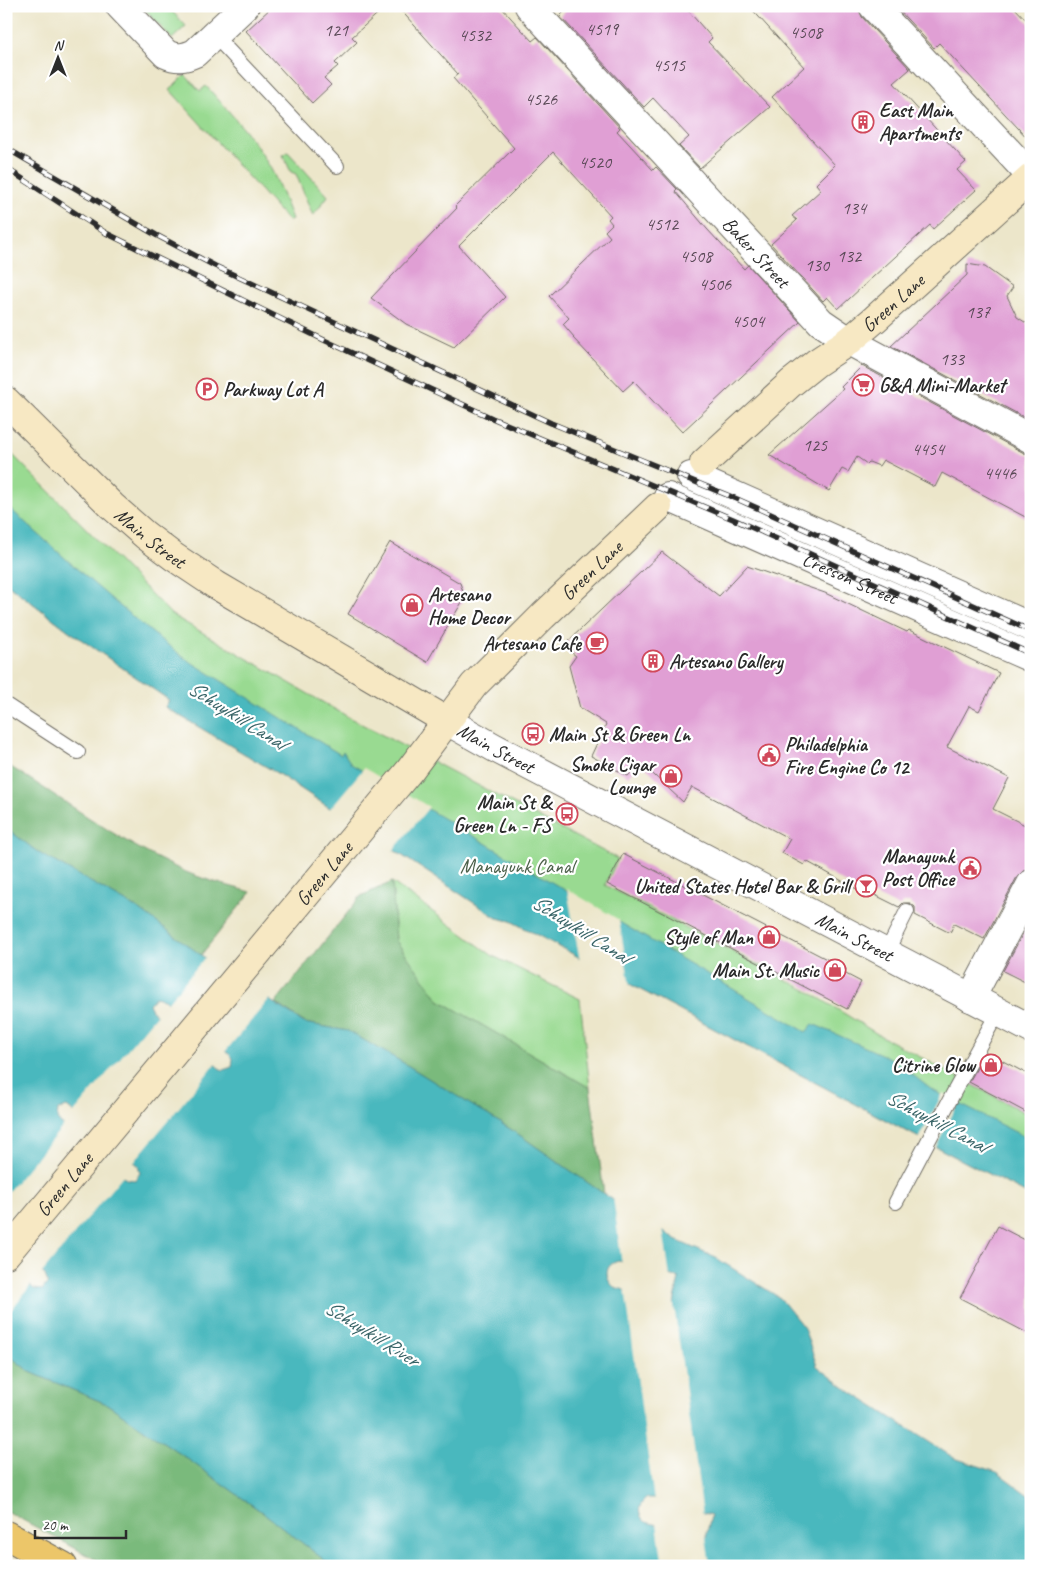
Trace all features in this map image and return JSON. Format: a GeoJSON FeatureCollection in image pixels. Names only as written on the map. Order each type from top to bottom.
{"type":"FeatureCollection","features":[{"type":"Feature","properties":{"kind":"highway"},"geometry":{"type":"LineString","coordinates":[[6,1535],[63,1566]]}},
{"type":"Feature","properties":{"kind":"main road","name":"Green Lane"},"geometry":{"type":"LineString","coordinates":[[697,469],[791,383],[816,363],[849,342],[1031,177]]}},
{"type":"Feature","properties":{"kind":"main road","name":"Main Street"},"geometry":{"type":"LineString","coordinates":[[6,401],[112,506],[174,557],[216,585],[447,720]]}},
{"type":"Feature","properties":{"kind":"main road","name":"Green Lane"},"geometry":{"type":"LineString","coordinates":[[6,1254],[410,770],[474,685],[496,661],[663,502]]}},
{"type":"Feature","properties":{"kind":"street"},"geometry":{"type":"LineString","coordinates":[[120,6],[166,54],[175,58],[195,53],[245,6]]}},
{"type":"Feature","properties":{"kind":"street","name":"Baker Street"},"geometry":{"type":"LineString","coordinates":[[529,6],[821,322],[849,342],[1031,439]]}},
{"type":"Feature","properties":{"kind":"street"},"geometry":{"type":"LineString","coordinates":[[873,6],[1031,177]]}},
{"type":"Feature","properties":{"kind":"street","name":"Cresson Street"},"geometry":{"type":"LineString","coordinates":[[697,469],[1031,627]]}},
{"type":"Feature","properties":{"kind":"street","name":"Cresson Street"},"geometry":{"type":"LineString","coordinates":[[663,502],[1031,658]]}},
{"type":"Feature","properties":{"kind":"street","name":"Main Street"},"geometry":{"type":"LineString","coordinates":[[447,720],[495,748],[1031,1029]]}},
{"type":"Feature","properties":{"kind":"street"},"geometry":{"type":"LineString","coordinates":[[971,998],[1022,890]]}},
{"type":"Feature","properties":{"kind":"lane"},"geometry":{"type":"LineString","coordinates":[[214,34],[337,166]]}},
{"type":"Feature","properties":{"kind":"lane"},"geometry":{"type":"LineString","coordinates":[[6,705],[78,752]]}},
{"type":"Feature","properties":{"kind":"lane"},"geometry":{"type":"LineString","coordinates":[[886,953],[907,911]]}},
{"type":"Feature","properties":{"kind":"lane"},"geometry":{"type":"LineString","coordinates":[[896,1202],[998,1012]]}},
{"type":"Feature","properties":{"kind":"green space"},"geometry":{"type":"Polygon","coordinates":[[[142,6],[167,6],[186,26],[172,39],[142,6]]]}},
{"type":"Feature","properties":{"kind":"green space"},"geometry":{"type":"Polygon","coordinates":[[[185,75],[200,91],[206,86],[253,142],[267,162],[278,183],[292,219],[289,222],[170,90],[185,75]]]}},
{"type":"Feature","properties":{"kind":"green space"},"geometry":{"type":"Polygon","coordinates":[[[288,152],[328,196],[313,216],[296,174],[291,172],[283,155],[288,152]]]}},
{"type":"Feature","properties":{"kind":"green space","name":"Manayunk Canal"},"geometry":{"type":"Polygon","coordinates":[[[6,448],[172,615],[350,718],[618,859],[605,885],[808,991],[879,1035],[1031,1116],[1031,1196],[511,921],[497,918],[277,773],[165,707],[169,700],[69,631],[6,583],[6,448]]]}},
{"type":"Feature","properties":{"kind":"green space"},"geometry":{"type":"Polygon","coordinates":[[[6,764],[110,831],[153,856],[193,875],[251,892],[201,955],[140,910],[39,853],[6,828],[6,764]]]}},
{"type":"Feature","properties":{"kind":"green space"},"geometry":{"type":"Polygon","coordinates":[[[392,882],[493,956],[580,999],[590,1088],[439,1000],[396,941],[392,882]]]}},
{"type":"Feature","properties":{"kind":"green space"},"geometry":{"type":"Polygon","coordinates":[[[392,882],[396,941],[439,1000],[590,1088],[604,1194],[515,1132],[402,1062],[348,1031],[305,1023],[275,1003],[361,896],[392,882]]]}},
{"type":"Feature","properties":{"kind":"green space"},"geometry":{"type":"Polygon","coordinates":[[[6,1353],[30,1372],[107,1404],[269,1517],[332,1566],[108,1566],[6,1511],[6,1353]]]}},
{"type":"Feature","properties":{"kind":"water","name":"Schuylkill Canal"},"geometry":{"type":"Polygon","coordinates":[[[6,505],[117,604],[186,659],[341,755],[343,751],[351,764],[806,1032],[813,1024],[892,1059],[932,1090],[1031,1140],[1031,1196],[511,921],[497,918],[277,773],[165,707],[169,700],[69,631],[6,583],[6,505]]]}},
{"type":"Feature","properties":{"kind":"water","name":"Schuylkill River"},"geometry":{"type":"Polygon","coordinates":[[[6,828],[39,853],[140,910],[201,955],[304,1023],[348,1031],[402,1062],[515,1132],[604,1194],[678,1241],[716,1258],[780,1298],[804,1328],[817,1366],[848,1390],[954,1458],[997,1472],[1031,1497],[1031,1566],[332,1566],[269,1517],[107,1404],[30,1372],[6,1353],[6,1266],[34,1289],[42,1290],[48,1283],[45,1275],[6,1242],[6,828]],[[155,997],[149,1004],[153,1012],[219,1068],[223,1070],[232,1067],[233,1058],[164,999],[155,997]],[[67,1107],[58,1110],[57,1119],[60,1123],[126,1179],[135,1180],[140,1173],[138,1165],[67,1107]],[[619,1261],[608,1268],[607,1276],[614,1287],[674,1304],[679,1278],[619,1261]],[[647,1498],[641,1504],[639,1510],[646,1522],[706,1537],[711,1515],[653,1498],[647,1498]]]}},
{"type":"Feature","properties":{"kind":"pier"},"geometry":{"type":"Polygon","coordinates":[[[364,768],[429,807],[392,852],[329,810],[364,768]]]}},
{"type":"Feature","properties":{"kind":"pier"},"geometry":{"type":"Polygon","coordinates":[[[567,889],[619,920],[630,987],[580,961],[567,889]]]}},
{"type":"Feature","properties":{"kind":"pier"},"geometry":{"type":"Polygon","coordinates":[[[206,956],[271,997],[224,1053],[166,1004],[206,956]]]}},
{"type":"Feature","properties":{"kind":"pier"},"geometry":{"type":"Polygon","coordinates":[[[158,1013],[216,1063],[132,1164],[73,1114],[158,1013]]]}},
{"type":"Feature","properties":{"kind":"pier"},"geometry":{"type":"Polygon","coordinates":[[[943,1093],[959,1101],[935,1149],[918,1141],[943,1093]]]}},
{"type":"Feature","properties":{"kind":"pier"},"geometry":{"type":"Polygon","coordinates":[[[65,1124],[124,1174],[41,1274],[6,1246],[6,1194],[65,1124]]]}},
{"type":"Feature","properties":{"kind":"pier"},"geometry":{"type":"Polygon","coordinates":[[[613,1196],[663,1229],[670,1278],[622,1265],[613,1196]]]}},
{"type":"Feature","properties":{"kind":"pier"},"geometry":{"type":"Polygon","coordinates":[[[6,1263],[32,1284],[6,1316],[6,1263]]]}},
{"type":"Feature","properties":{"kind":"pier"},"geometry":{"type":"Polygon","coordinates":[[[625,1288],[672,1301],[673,1298],[703,1515],[654,1500],[625,1288]]]}},
{"type":"Feature","properties":{"kind":"pier"},"geometry":{"type":"Polygon","coordinates":[[[657,1523],[704,1535],[705,1530],[710,1566],[663,1566],[657,1523]]]}},
{"type":"Feature","properties":{"kind":"building"},"geometry":{"type":"Polygon","coordinates":[[[273,6],[386,6],[352,37],[357,42],[335,63],[338,66],[324,78],[331,85],[312,103],[246,31],[273,6]]]}},
{"type":"Feature","properties":{"kind":"building"},"geometry":{"type":"Polygon","coordinates":[[[397,6],[500,6],[532,41],[537,37],[620,128],[617,131],[653,170],[656,167],[677,189],[675,191],[707,229],[744,269],[748,265],[800,322],[682,432],[634,381],[623,391],[573,338],[563,324],[569,318],[549,296],[610,237],[605,231],[612,224],[608,219],[611,216],[553,152],[459,246],[505,297],[454,347],[406,324],[371,298],[457,208],[455,206],[514,148],[453,78],[458,74],[397,6]]]}},
{"type":"Feature","properties":{"kind":"building"},"geometry":{"type":"Polygon","coordinates":[[[570,6],[684,6],[712,38],[708,42],[770,107],[700,168],[679,146],[689,137],[653,98],[644,107],[560,16],[570,6]]]}},
{"type":"Feature","properties":{"kind":"building"},"geometry":{"type":"Polygon","coordinates":[[[749,6],[858,6],[862,17],[910,69],[894,83],[966,162],[957,170],[976,190],[933,229],[930,225],[838,309],[827,297],[823,301],[771,244],[797,220],[792,216],[821,190],[816,184],[835,165],[772,97],[804,67],[749,6]]]}},
{"type":"Feature","properties":{"kind":"building"},"geometry":{"type":"Polygon","coordinates":[[[895,6],[1013,6],[1031,25],[1031,142],[939,43],[934,48],[895,6]]]}},
{"type":"Feature","properties":{"kind":"building"},"geometry":{"type":"Polygon","coordinates":[[[967,264],[985,267],[1013,287],[1007,296],[1017,317],[1031,326],[1031,421],[891,346],[967,275],[967,264]]]}},
{"type":"Feature","properties":{"kind":"building"},"geometry":{"type":"Polygon","coordinates":[[[862,366],[1031,455],[1031,520],[942,473],[935,487],[883,460],[879,466],[869,462],[867,464],[857,457],[848,472],[842,469],[829,491],[769,455],[843,389],[841,387],[862,366]]]}},
{"type":"Feature","properties":{"kind":"building"},"geometry":{"type":"Polygon","coordinates":[[[390,542],[460,583],[465,597],[427,662],[348,614],[390,542]]]}},
{"type":"Feature","properties":{"kind":"building"},"geometry":{"type":"Polygon","coordinates":[[[662,552],[719,596],[747,566],[825,593],[999,673],[979,711],[969,706],[947,747],[1009,778],[993,809],[1031,828],[1031,868],[1023,871],[1017,877],[984,939],[954,924],[950,933],[915,915],[915,907],[910,903],[903,903],[899,907],[873,894],[871,897],[806,861],[804,865],[782,853],[790,839],[692,787],[683,802],[641,763],[628,776],[591,756],[606,724],[580,708],[569,666],[576,656],[563,646],[662,552]]]}},
{"type":"Feature","properties":{"kind":"building"},"geometry":{"type":"Polygon","coordinates":[[[623,854],[846,969],[844,973],[861,982],[847,1009],[607,884],[623,854]]]}},
{"type":"Feature","properties":{"kind":"building"},"geometry":{"type":"Polygon","coordinates":[[[1031,918],[1031,985],[1003,971],[1031,918]]]}},
{"type":"Feature","properties":{"kind":"building"},"geometry":{"type":"Polygon","coordinates":[[[986,1052],[1031,1076],[1031,1115],[969,1082],[986,1052]]]}},
{"type":"Feature","properties":{"kind":"building"},"geometry":{"type":"Polygon","coordinates":[[[998,1226],[1031,1243],[1031,1335],[960,1298],[998,1226]]]}},
{"type":"Feature","properties":{"kind":"railway"},"geometry":{"type":"LineString","coordinates":[[6,148],[156,235],[215,266],[551,423],[737,499],[1031,631]]}},
{"type":"Feature","properties":{"kind":"railway"},"geometry":{"type":"LineString","coordinates":[[6,168],[106,233],[324,340],[492,418],[733,519],[1031,654]]}},
{"type":"Feature","properties":{"kind":"place","name":"East Main Apartments"},"geometry":{"type":"Point","coordinates":[863,122]}},
{"type":"Feature","properties":{"kind":"place","name":"G&A Mini-Market"},"geometry":{"type":"Point","coordinates":[863,385]}},
{"type":"Feature","properties":{"kind":"place","name":"Parkway Lot A"},"geometry":{"type":"Point","coordinates":[207,389]}},
{"type":"Feature","properties":{"kind":"place","name":"Artesano Home Decor"},"geometry":{"type":"Point","coordinates":[412,605]}},
{"type":"Feature","properties":{"kind":"place","name":"Artesano Cafe"},"geometry":{"type":"Point","coordinates":[597,643]}},
{"type":"Feature","properties":{"kind":"place","name":"Artesano Gallery"},"geometry":{"type":"Point","coordinates":[653,661]}},
{"type":"Feature","properties":{"kind":"place","name":"Main St & Green Ln"},"geometry":{"type":"Point","coordinates":[533,734]}},
{"type":"Feature","properties":{"kind":"place","name":"Philadelphia Fire Engine Co 12"},"geometry":{"type":"Point","coordinates":[769,755]}},
{"type":"Feature","properties":{"kind":"place","name":"Smoke Cigar Lounge"},"geometry":{"type":"Point","coordinates":[671,776]}},
{"type":"Feature","properties":{"kind":"place","name":"Main St & Green Ln - FS"},"geometry":{"type":"Point","coordinates":[567,814]}},
{"type":"Feature","properties":{"kind":"place","name":"Manayunk Post Office"},"geometry":{"type":"Point","coordinates":[970,868]}},
{"type":"Feature","properties":{"kind":"place","name":"United States Hotel Bar & Grill"},"geometry":{"type":"Point","coordinates":[866,886]}},
{"type":"Feature","properties":{"kind":"place","name":"Style of Man"},"geometry":{"type":"Point","coordinates":[769,937]}},
{"type":"Feature","properties":{"kind":"place","name":"Main St. Music"},"geometry":{"type":"Point","coordinates":[835,970]}},
{"type":"Feature","properties":{"kind":"place","name":"Citrine Glow"},"geometry":{"type":"Point","coordinates":[991,1065]}}]}
